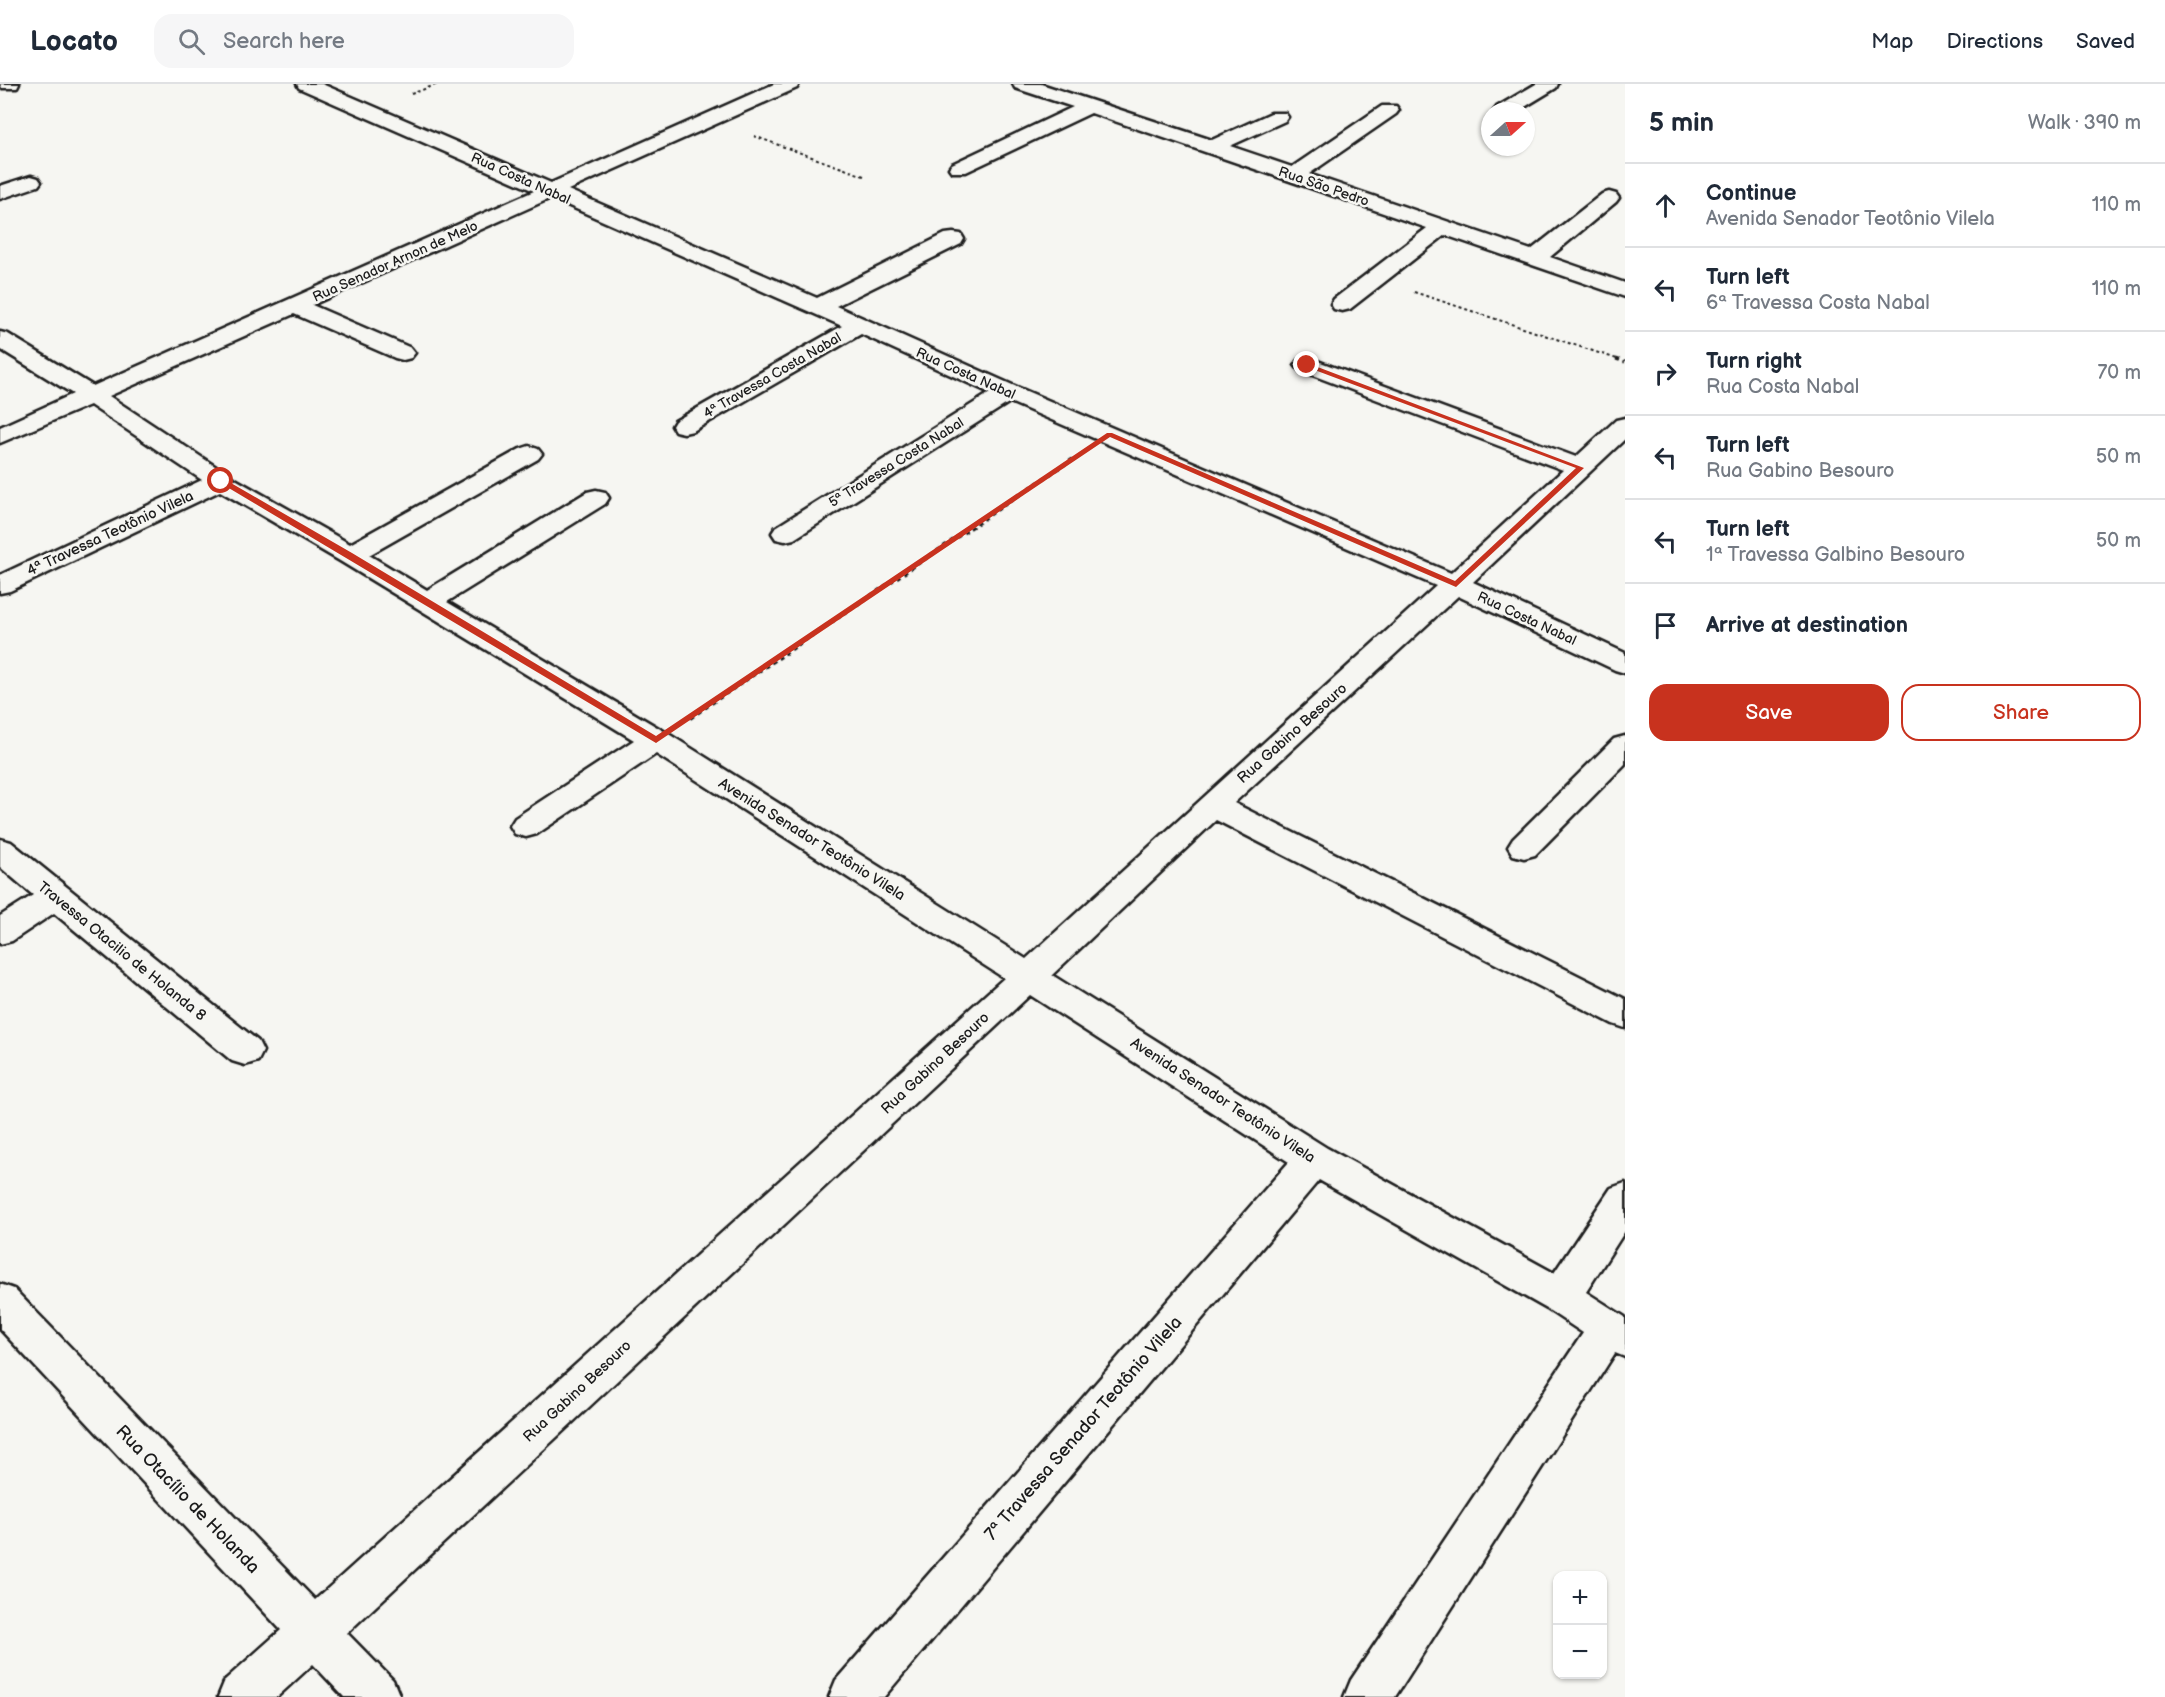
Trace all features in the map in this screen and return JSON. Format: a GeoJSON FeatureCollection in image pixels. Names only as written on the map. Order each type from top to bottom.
{"type":"FeatureCollection","features":[{"type":"Feature","properties":{"kind":"street","name":"Rua Costa Nabal"},"geometry":{"type":"LineString","coordinates":[[306,84],[860,325],[1008,392],[1456,585],[1625,664]]}},
{"type":"Feature","properties":{"kind":"street","name":"Rua Senador Arnon de Melo"},"geometry":{"type":"LineString","coordinates":[[0,436],[790,84]]}},
{"type":"Feature","properties":{"kind":"street","name":"Rua São Pedro"},"geometry":{"type":"LineString","coordinates":[[1022,84],[1213,147],[1625,291]]}},
{"type":"Feature","properties":{"kind":"street"},"geometry":{"type":"LineString","coordinates":[[1519,102],[1549,84]]}},
{"type":"Feature","properties":{"kind":"street"},"geometry":{"type":"LineString","coordinates":[[959,168],[1090,106]]}},
{"type":"Feature","properties":{"kind":"street"},"geometry":{"type":"LineString","coordinates":[[1294,176],[1389,110]]}},
{"type":"Feature","properties":{"kind":"street"},"geometry":{"type":"LineString","coordinates":[[1213,147],[1278,117]]}},
{"type":"Feature","properties":{"kind":"street"},"geometry":{"type":"LineString","coordinates":[[0,193],[31,182]]}},
{"type":"Feature","properties":{"kind":"street"},"geometry":{"type":"LineString","coordinates":[[1533,259],[1609,198]]}},
{"type":"Feature","properties":{"kind":"street"},"geometry":{"type":"LineString","coordinates":[[1342,304],[1442,227]]}},
{"type":"Feature","properties":{"kind":"street"},"geometry":{"type":"LineString","coordinates":[[816,307],[953,239]]}},
{"type":"Feature","properties":{"kind":"street"},"geometry":{"type":"LineString","coordinates":[[294,305],[403,354]]}},
{"type":"Feature","properties":{"kind":"street","name":"4ª Travessa Costa Nabal"},"geometry":{"type":"LineString","coordinates":[[684,426],[860,325]]}},
{"type":"Feature","properties":{"kind":"street","name":"Avenida Senador Teotônio Vilela"},"geometry":{"type":"LineString","coordinates":[[0,339],[91,395],[221,481],[350,555],[656,740],[1030,976],[1314,1159],[1561,1297],[1617,1334]]}},
{"type":"Feature","properties":{"kind":"street"},"geometry":{"type":"LineString","coordinates":[[1307,365],[1581,468]]}},
{"type":"Feature","properties":{"kind":"street","name":"5ª Travessa Costa Nabal"},"geometry":{"type":"LineString","coordinates":[[785,533],[1008,392]]}},
{"type":"Feature","properties":{"kind":"street","name":"Rua Gabino Besouro"},"geometry":{"type":"LineString","coordinates":[[242,1697],[1030,976],[1212,805],[1456,585],[1625,425]]}},
{"type":"Feature","properties":{"kind":"street"},"geometry":{"type":"LineString","coordinates":[[350,555],[529,454]]}},
{"type":"Feature","properties":{"kind":"street","name":"4ª Travessa Teotônio Vilela"},"geometry":{"type":"LineString","coordinates":[[0,585],[221,481]]}},
{"type":"Feature","properties":{"kind":"street"},"geometry":{"type":"LineString","coordinates":[[427,602],[596,498]]}},
{"type":"Feature","properties":{"kind":"street"},"geometry":{"type":"LineString","coordinates":[[526,826],[656,740]]}},
{"type":"Feature","properties":{"kind":"street"},"geometry":{"type":"LineString","coordinates":[[1524,847],[1625,746]]}},
{"type":"Feature","properties":{"kind":"street"},"geometry":{"type":"LineString","coordinates":[[1212,805],[1625,1015]]}},
{"type":"Feature","properties":{"kind":"street","name":"Travessa Otacilio de Holanda 8"},"geometry":{"type":"LineString","coordinates":[[0,850],[245,1051]]}},
{"type":"Feature","properties":{"kind":"street"},"geometry":{"type":"LineString","coordinates":[[0,932],[55,896]]}},
{"type":"Feature","properties":{"kind":"street","name":"7ª Travessa Senador Teotônio Vilela"},"geometry":{"type":"LineString","coordinates":[[853,1697],[1314,1159]]}},
{"type":"Feature","properties":{"kind":"street"},"geometry":{"type":"LineString","coordinates":[[1561,1297],[1625,1199]]}},
{"type":"Feature","properties":{"kind":"street","name":"Rua Otacílio de Holanda"},"geometry":{"type":"LineString","coordinates":[[0,1301],[376,1697]]}},
{"type":"Feature","properties":{"kind":"street"},"geometry":{"type":"LineString","coordinates":[[1368,1697],[1617,1334]]}},
{"type":"Feature","properties":{"kind":"path"},"geometry":{"type":"LineString","coordinates":[[711,120],[864,176]]}},
{"type":"Feature","properties":{"kind":"path"},"geometry":{"type":"LineString","coordinates":[[1373,279],[1625,362]]}},
{"type":"Feature","properties":{"kind":"path"},"geometry":{"type":"LineString","coordinates":[[656,740],[1110,434]]}},
{"type":"Feature","properties":{"kind":"route"},"geometry":{"type":"LineString","coordinates":[[221,481],[350,555],[656,740],[1110,434],[1456,585],[1581,468],[1307,365]]}}]}
